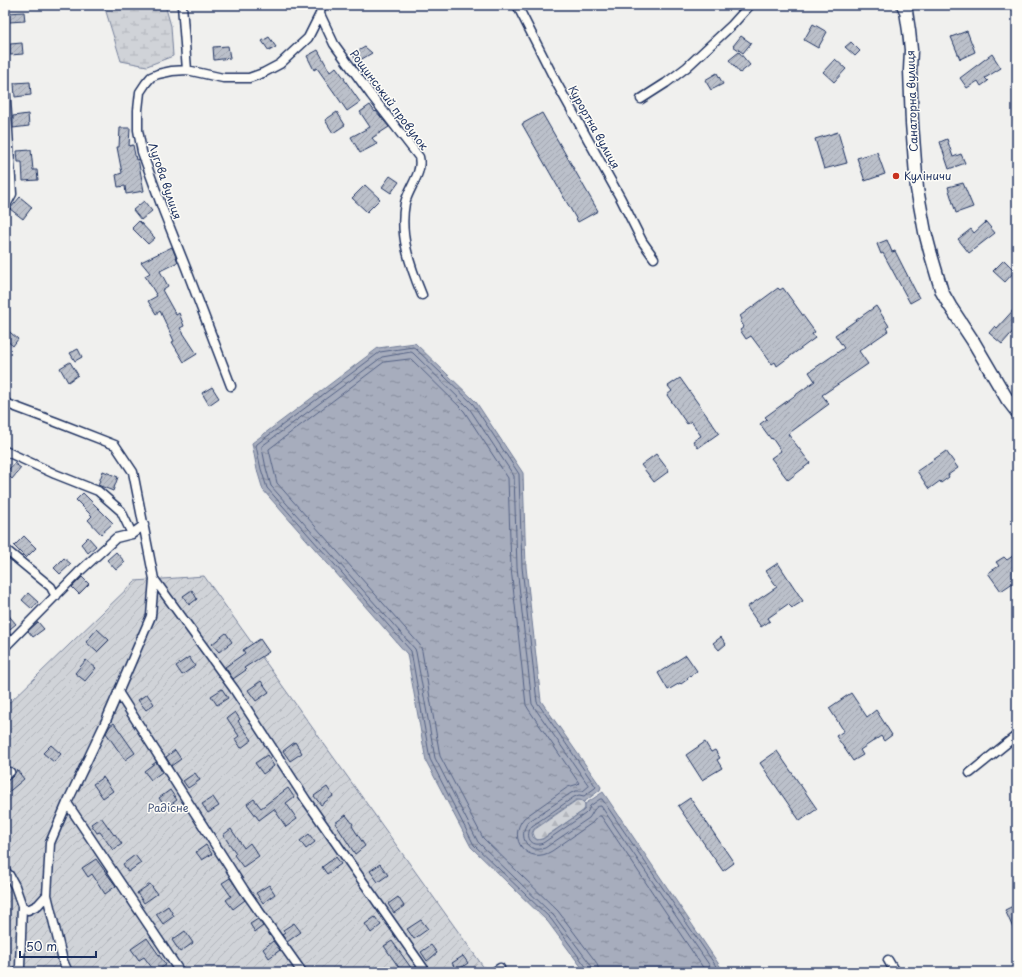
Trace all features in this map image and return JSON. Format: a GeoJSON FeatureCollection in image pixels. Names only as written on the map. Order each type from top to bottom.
{"type":"FeatureCollection","features":[{"type":"Feature","properties":{"kind":"street"},"geometry":{"type":"LineString","coordinates":[[182,5],[187,70]]}},
{"type":"Feature","properties":{"kind":"street"},"geometry":{"type":"LineString","coordinates":[[320,14],[321,5]]}},
{"type":"Feature","properties":{"kind":"street","name":"Курортна вулиця"},"geometry":{"type":"LineString","coordinates":[[517,5],[556,82],[621,199],[642,241],[654,258]]}},
{"type":"Feature","properties":{"kind":"street"},"geometry":{"type":"LineString","coordinates":[[641,99],[687,67],[732,25],[750,5]]}},
{"type":"Feature","properties":{"kind":"street","name":"Санаторна вулиця"},"geometry":{"type":"LineString","coordinates":[[903,5],[906,11],[911,50],[910,70],[912,123],[917,190],[924,232],[942,292],[1007,399],[1017,412]]}},
{"type":"Feature","properties":{"kind":"street","name":"Лугова вулиця"},"geometry":{"type":"LineString","coordinates":[[231,386],[162,210],[142,152],[138,130],[140,92],[151,77],[172,71],[187,70],[223,78],[249,78],[264,73],[280,64],[308,38],[320,14]]}},
{"type":"Feature","properties":{"kind":"street","name":"Рощинський провулок"},"geometry":{"type":"LineString","coordinates":[[320,14],[334,44],[419,157],[421,163],[420,170],[408,194],[403,226],[404,239],[414,275],[422,295]]}},
{"type":"Feature","properties":{"kind":"street"},"geometry":{"type":"LineString","coordinates":[[5,84],[12,194],[5,207]]}},
{"type":"Feature","properties":{"kind":"street"},"geometry":{"type":"LineString","coordinates":[[5,403],[115,445],[133,472],[154,579],[151,616],[105,723],[67,803],[50,843],[47,895],[63,961],[68,972]]}},
{"type":"Feature","properties":{"kind":"street"},"geometry":{"type":"LineString","coordinates":[[5,450],[55,474],[98,491],[121,511],[132,534]]}},
{"type":"Feature","properties":{"kind":"street"},"geometry":{"type":"LineString","coordinates":[[5,647],[79,572],[116,538],[132,534],[144,526]]}},
{"type":"Feature","properties":{"kind":"street"},"geometry":{"type":"LineString","coordinates":[[5,549],[54,591],[56,596]]}},
{"type":"Feature","properties":{"kind":"street"},"geometry":{"type":"LineString","coordinates":[[154,579],[234,689],[306,800],[426,972]]}},
{"type":"Feature","properties":{"kind":"street"},"geometry":{"type":"LineString","coordinates":[[118,692],[244,890],[302,972]]}},
{"type":"Feature","properties":{"kind":"street"},"geometry":{"type":"LineString","coordinates":[[970,773],[1017,735]]}},
{"type":"Feature","properties":{"kind":"street"},"geometry":{"type":"LineString","coordinates":[[67,803],[180,972]]}},
{"type":"Feature","properties":{"kind":"street"},"geometry":{"type":"LineString","coordinates":[[5,871],[15,886],[22,906],[20,967],[17,972]]}},
{"type":"Feature","properties":{"kind":"street"},"geometry":{"type":"LineString","coordinates":[[22,906],[28,910],[38,905],[47,895]]}},
{"type":"Feature","properties":{"kind":"street"},"geometry":{"type":"LineString","coordinates":[[888,960],[895,972]]}},
{"type":"Feature","properties":{"kind":"green space"},"geometry":{"type":"Polygon","coordinates":[[[104,5],[165,5],[171,26],[173,56],[147,66],[121,61],[104,5]]]}},
{"type":"Feature","properties":{"kind":"green space","name":"Радісне"},"geometry":{"type":"Polygon","coordinates":[[[204,576],[487,972],[5,972],[5,707],[135,581],[204,576]]]}},
{"type":"Feature","properties":{"kind":"green space"},"geometry":{"type":"Polygon","coordinates":[[[577,800],[581,800],[585,804],[583,811],[542,839],[538,840],[535,838],[533,833],[534,830],[577,800]]]}},
{"type":"Feature","properties":{"kind":"water"},"geometry":{"type":"Polygon","coordinates":[[[415,343],[476,402],[523,473],[526,567],[541,701],[601,787],[600,790],[584,802],[576,800],[534,829],[532,833],[533,837],[537,840],[543,839],[583,811],[585,809],[585,804],[603,792],[724,972],[585,972],[548,922],[471,847],[426,761],[407,654],[263,490],[257,470],[252,443],[378,348],[415,343]]]}},
{"type":"Feature","properties":{"kind":"building"},"geometry":{"type":"Polygon","coordinates":[[[24,12],[25,21],[9,22],[8,13],[24,12]]]}},
{"type":"Feature","properties":{"kind":"building"},"geometry":{"type":"Polygon","coordinates":[[[813,24],[827,32],[818,48],[804,40],[813,24]]]}},
{"type":"Feature","properties":{"kind":"building"},"geometry":{"type":"Polygon","coordinates":[[[967,31],[975,52],[960,59],[951,37],[967,31]]]}},
{"type":"Feature","properties":{"kind":"building"},"geometry":{"type":"Polygon","coordinates":[[[741,36],[751,43],[743,53],[733,46],[741,36]]]}},
{"type":"Feature","properties":{"kind":"building"},"geometry":{"type":"Polygon","coordinates":[[[269,37],[276,47],[269,51],[262,41],[269,37]]]}},
{"type":"Feature","properties":{"kind":"building"},"geometry":{"type":"Polygon","coordinates":[[[851,42],[860,51],[855,56],[845,47],[851,42]]]}},
{"type":"Feature","properties":{"kind":"building"},"geometry":{"type":"Polygon","coordinates":[[[22,43],[23,54],[10,55],[10,44],[22,43]]]}},
{"type":"Feature","properties":{"kind":"building"},"geometry":{"type":"Polygon","coordinates":[[[228,46],[230,58],[214,60],[213,47],[228,46]]]}},
{"type":"Feature","properties":{"kind":"building"},"geometry":{"type":"Polygon","coordinates":[[[365,47],[372,53],[357,62],[353,54],[365,47]]]}},
{"type":"Feature","properties":{"kind":"building"},"geometry":{"type":"Polygon","coordinates":[[[318,50],[330,72],[336,67],[360,102],[347,111],[317,68],[314,70],[307,56],[318,50]]]}},
{"type":"Feature","properties":{"kind":"building"},"geometry":{"type":"Polygon","coordinates":[[[739,52],[750,65],[740,73],[729,60],[739,52]]]}},
{"type":"Feature","properties":{"kind":"building"},"geometry":{"type":"Polygon","coordinates":[[[992,54],[1001,68],[985,78],[988,81],[981,86],[978,81],[967,88],[960,78],[992,54]]]}},
{"type":"Feature","properties":{"kind":"building"},"geometry":{"type":"Polygon","coordinates":[[[835,59],[846,69],[834,82],[823,72],[835,59]]]}},
{"type":"Feature","properties":{"kind":"building"},"geometry":{"type":"Polygon","coordinates":[[[717,73],[723,84],[711,90],[705,80],[717,73]]]}},
{"type":"Feature","properties":{"kind":"building"},"geometry":{"type":"Polygon","coordinates":[[[30,82],[31,95],[15,97],[14,83],[30,82]]]}},
{"type":"Feature","properties":{"kind":"building"},"geometry":{"type":"Polygon","coordinates":[[[370,105],[389,127],[372,138],[377,144],[360,153],[351,137],[370,127],[360,112],[370,105]]]}},
{"type":"Feature","properties":{"kind":"building"},"geometry":{"type":"Polygon","coordinates":[[[337,112],[345,125],[333,133],[325,120],[337,112]]]}},
{"type":"Feature","properties":{"kind":"building"},"geometry":{"type":"Polygon","coordinates":[[[542,113],[598,211],[578,222],[522,124],[542,113]]]}},
{"type":"Feature","properties":{"kind":"building"},"geometry":{"type":"Polygon","coordinates":[[[28,114],[29,126],[13,128],[13,116],[28,114]]]}},
{"type":"Feature","properties":{"kind":"building"},"geometry":{"type":"Polygon","coordinates":[[[120,128],[130,128],[129,146],[133,145],[136,160],[138,159],[144,191],[126,194],[125,186],[118,187],[116,175],[122,173],[117,147],[119,147],[120,128]]]}},
{"type":"Feature","properties":{"kind":"building"},"geometry":{"type":"Polygon","coordinates":[[[838,132],[847,163],[824,169],[815,139],[838,132]]]}},
{"type":"Feature","properties":{"kind":"building"},"geometry":{"type":"Polygon","coordinates":[[[947,139],[953,157],[961,154],[965,163],[949,169],[940,142],[947,139]]]}},
{"type":"Feature","properties":{"kind":"building"},"geometry":{"type":"Polygon","coordinates":[[[31,150],[33,170],[37,170],[38,180],[23,181],[22,162],[18,162],[17,151],[31,150]]]}},
{"type":"Feature","properties":{"kind":"building"},"geometry":{"type":"Polygon","coordinates":[[[877,152],[885,174],[865,181],[857,158],[877,152]]]}},
{"type":"Feature","properties":{"kind":"building"},"geometry":{"type":"Polygon","coordinates":[[[390,176],[399,182],[391,193],[382,187],[390,176]]]}},
{"type":"Feature","properties":{"kind":"building"},"geometry":{"type":"Polygon","coordinates":[[[963,183],[973,207],[956,213],[948,187],[963,183]]]}},
{"type":"Feature","properties":{"kind":"building"},"geometry":{"type":"Polygon","coordinates":[[[365,185],[380,199],[367,212],[352,198],[365,185]]]}},
{"type":"Feature","properties":{"kind":"building"},"geometry":{"type":"Polygon","coordinates":[[[20,197],[32,207],[23,219],[10,209],[20,197]]]}},
{"type":"Feature","properties":{"kind":"building"},"geometry":{"type":"Polygon","coordinates":[[[144,201],[152,211],[141,220],[133,210],[144,201]]]}},
{"type":"Feature","properties":{"kind":"building"},"geometry":{"type":"Polygon","coordinates":[[[139,221],[155,238],[148,244],[132,228],[139,221]]]}},
{"type":"Feature","properties":{"kind":"building"},"geometry":{"type":"Polygon","coordinates":[[[986,222],[995,233],[969,253],[958,239],[971,229],[974,233],[986,222]]]}},
{"type":"Feature","properties":{"kind":"building"},"geometry":{"type":"Polygon","coordinates":[[[887,240],[892,252],[895,251],[919,298],[910,303],[883,253],[881,254],[877,244],[887,240]]]}},
{"type":"Feature","properties":{"kind":"building"},"geometry":{"type":"Polygon","coordinates":[[[172,247],[178,262],[160,271],[168,286],[162,290],[176,315],[179,313],[184,326],[180,328],[197,354],[184,362],[172,342],[174,341],[160,311],[156,314],[148,301],[157,296],[145,276],[150,273],[141,262],[172,247]]]}},
{"type":"Feature","properties":{"kind":"building"},"geometry":{"type":"Polygon","coordinates":[[[1004,260],[1015,271],[1005,282],[993,271],[1004,260]]]}},
{"type":"Feature","properties":{"kind":"building"},"geometry":{"type":"Polygon","coordinates":[[[778,288],[780,290],[783,288],[815,332],[812,334],[815,338],[777,366],[775,362],[772,364],[751,336],[746,339],[740,330],[744,327],[740,320],[742,319],[740,316],[778,288]]]}},
{"type":"Feature","properties":{"kind":"building"},"geometry":{"type":"Polygon","coordinates":[[[876,306],[889,326],[886,328],[888,331],[859,351],[868,364],[822,395],[829,404],[788,434],[810,463],[788,480],[771,458],[781,451],[760,424],[767,419],[765,417],[815,381],[809,372],[844,348],[835,335],[876,306]]]}},
{"type":"Feature","properties":{"kind":"building"},"geometry":{"type":"Polygon","coordinates":[[[1017,306],[1017,327],[1002,344],[989,333],[995,326],[997,328],[1017,306]]]}},
{"type":"Feature","properties":{"kind":"building"},"geometry":{"type":"Polygon","coordinates":[[[5,328],[18,339],[13,346],[5,339],[5,328]]]}},
{"type":"Feature","properties":{"kind":"building"},"geometry":{"type":"Polygon","coordinates":[[[78,349],[82,357],[75,361],[70,353],[78,349]]]}},
{"type":"Feature","properties":{"kind":"building"},"geometry":{"type":"Polygon","coordinates":[[[70,362],[78,375],[68,382],[60,368],[70,362]]]}},
{"type":"Feature","properties":{"kind":"building"},"geometry":{"type":"Polygon","coordinates":[[[680,378],[719,433],[698,448],[693,441],[701,436],[691,421],[687,424],[667,395],[672,391],[668,386],[680,378]]]}},
{"type":"Feature","properties":{"kind":"building"},"geometry":{"type":"Polygon","coordinates":[[[212,387],[219,398],[209,405],[202,393],[212,387]]]}},
{"type":"Feature","properties":{"kind":"building"},"geometry":{"type":"Polygon","coordinates":[[[946,451],[958,468],[948,475],[949,477],[941,483],[940,481],[929,489],[917,471],[946,451]]]}},
{"type":"Feature","properties":{"kind":"building"},"geometry":{"type":"Polygon","coordinates":[[[656,454],[669,471],[654,482],[641,465],[656,454]]]}},
{"type":"Feature","properties":{"kind":"building"},"geometry":{"type":"Polygon","coordinates":[[[14,463],[21,468],[12,479],[6,473],[14,463]]]}},
{"type":"Feature","properties":{"kind":"building"},"geometry":{"type":"Polygon","coordinates":[[[103,471],[118,477],[113,491],[98,485],[103,471]]]}},
{"type":"Feature","properties":{"kind":"building"},"geometry":{"type":"Polygon","coordinates":[[[83,493],[113,523],[101,534],[88,520],[92,516],[76,500],[83,493]]]}},
{"type":"Feature","properties":{"kind":"building"},"geometry":{"type":"Polygon","coordinates":[[[24,536],[36,548],[26,558],[14,546],[24,536]]]}},
{"type":"Feature","properties":{"kind":"building"},"geometry":{"type":"Polygon","coordinates":[[[88,537],[96,546],[88,553],[81,544],[88,537]]]}},
{"type":"Feature","properties":{"kind":"building"},"geometry":{"type":"Polygon","coordinates":[[[116,552],[125,562],[116,570],[107,560],[116,552]]]}},
{"type":"Feature","properties":{"kind":"building"},"geometry":{"type":"Polygon","coordinates":[[[1017,553],[1017,580],[1001,591],[988,573],[999,566],[996,562],[1004,557],[1007,560],[1017,553]]]}},
{"type":"Feature","properties":{"kind":"building"},"geometry":{"type":"Polygon","coordinates":[[[64,558],[71,564],[60,574],[54,568],[64,558]]]}},
{"type":"Feature","properties":{"kind":"building"},"geometry":{"type":"Polygon","coordinates":[[[778,563],[803,601],[792,608],[788,604],[768,618],[770,621],[761,627],[747,607],[777,587],[766,571],[778,563]]]}},
{"type":"Feature","properties":{"kind":"building"},"geometry":{"type":"Polygon","coordinates":[[[82,577],[89,584],[79,594],[72,587],[82,577]]]}},
{"type":"Feature","properties":{"kind":"building"},"geometry":{"type":"Polygon","coordinates":[[[192,590],[197,599],[189,605],[183,596],[192,590]]]}},
{"type":"Feature","properties":{"kind":"building"},"geometry":{"type":"Polygon","coordinates":[[[28,593],[38,602],[32,609],[22,600],[28,593]]]}},
{"type":"Feature","properties":{"kind":"building"},"geometry":{"type":"Polygon","coordinates":[[[5,611],[16,624],[5,633],[5,611]]]}},
{"type":"Feature","properties":{"kind":"building"},"geometry":{"type":"Polygon","coordinates":[[[38,622],[44,629],[33,637],[28,631],[38,622]]]}},
{"type":"Feature","properties":{"kind":"building"},"geometry":{"type":"Polygon","coordinates":[[[97,629],[109,640],[97,652],[86,642],[97,629]]]}},
{"type":"Feature","properties":{"kind":"building"},"geometry":{"type":"Polygon","coordinates":[[[226,633],[232,642],[219,652],[212,644],[226,633]]]}},
{"type":"Feature","properties":{"kind":"building"},"geometry":{"type":"Polygon","coordinates":[[[721,637],[726,644],[719,650],[713,643],[721,637]]]}},
{"type":"Feature","properties":{"kind":"building"},"geometry":{"type":"Polygon","coordinates":[[[260,639],[269,652],[244,668],[246,670],[233,679],[225,667],[245,653],[243,650],[260,639]]]}},
{"type":"Feature","properties":{"kind":"building"},"geometry":{"type":"Polygon","coordinates":[[[686,655],[697,671],[681,684],[680,683],[668,690],[658,673],[686,655]]]}},
{"type":"Feature","properties":{"kind":"building"},"geometry":{"type":"Polygon","coordinates":[[[189,657],[195,666],[182,675],[176,666],[189,657]]]}},
{"type":"Feature","properties":{"kind":"building"},"geometry":{"type":"Polygon","coordinates":[[[86,660],[96,668],[85,681],[75,673],[86,660]]]}},
{"type":"Feature","properties":{"kind":"building"},"geometry":{"type":"Polygon","coordinates":[[[261,681],[269,692],[256,701],[248,690],[261,681]]]}},
{"type":"Feature","properties":{"kind":"building"},"geometry":{"type":"Polygon","coordinates":[[[222,689],[228,698],[217,705],[211,696],[222,689]]]}},
{"type":"Feature","properties":{"kind":"building"},"geometry":{"type":"Polygon","coordinates":[[[851,693],[867,717],[876,710],[892,735],[884,741],[881,736],[860,750],[863,755],[853,761],[836,736],[844,731],[829,708],[851,693]]]}},
{"type":"Feature","properties":{"kind":"building"},"geometry":{"type":"Polygon","coordinates":[[[147,694],[154,704],[146,710],[138,700],[147,694]]]}},
{"type":"Feature","properties":{"kind":"building"},"geometry":{"type":"Polygon","coordinates":[[[235,712],[240,719],[238,721],[252,740],[241,748],[235,739],[239,736],[227,718],[235,712]]]}},
{"type":"Feature","properties":{"kind":"building"},"geometry":{"type":"Polygon","coordinates":[[[114,723],[135,753],[125,760],[106,733],[110,726],[114,723]]]}},
{"type":"Feature","properties":{"kind":"building"},"geometry":{"type":"Polygon","coordinates":[[[295,742],[302,753],[290,761],[283,751],[295,742]]]}},
{"type":"Feature","properties":{"kind":"building"},"geometry":{"type":"Polygon","coordinates":[[[705,742],[711,752],[715,750],[720,758],[717,760],[722,768],[702,780],[686,755],[705,742]]]}},
{"type":"Feature","properties":{"kind":"building"},"geometry":{"type":"Polygon","coordinates":[[[51,745],[61,754],[54,762],[43,753],[51,745]]]}},
{"type":"Feature","properties":{"kind":"building"},"geometry":{"type":"Polygon","coordinates":[[[175,750],[181,759],[171,766],[166,757],[175,750]]]}},
{"type":"Feature","properties":{"kind":"building"},"geometry":{"type":"Polygon","coordinates":[[[777,751],[817,809],[800,821],[760,763],[777,751]]]}},
{"type":"Feature","properties":{"kind":"building"},"geometry":{"type":"Polygon","coordinates":[[[267,755],[274,766],[263,774],[255,763],[267,755]]]}},
{"type":"Feature","properties":{"kind":"building"},"geometry":{"type":"Polygon","coordinates":[[[156,762],[162,772],[151,780],[144,771],[156,762]]]}},
{"type":"Feature","properties":{"kind":"building"},"geometry":{"type":"Polygon","coordinates":[[[17,770],[24,779],[5,795],[5,781],[13,776],[17,770]]]}},
{"type":"Feature","properties":{"kind":"building"},"geometry":{"type":"Polygon","coordinates":[[[195,773],[200,780],[188,788],[183,781],[195,773]]]}},
{"type":"Feature","properties":{"kind":"building"},"geometry":{"type":"Polygon","coordinates":[[[103,777],[113,791],[103,798],[93,784],[103,777]]]}},
{"type":"Feature","properties":{"kind":"building"},"geometry":{"type":"Polygon","coordinates":[[[327,787],[333,796],[321,805],[314,796],[327,787]]]}},
{"type":"Feature","properties":{"kind":"building"},"geometry":{"type":"Polygon","coordinates":[[[288,788],[294,797],[286,803],[297,819],[286,827],[274,809],[259,820],[247,804],[254,799],[261,808],[288,788]]]}},
{"type":"Feature","properties":{"kind":"building"},"geometry":{"type":"Polygon","coordinates":[[[170,790],[177,800],[166,808],[159,798],[170,790]]]}},
{"type":"Feature","properties":{"kind":"building"},"geometry":{"type":"Polygon","coordinates":[[[213,797],[219,806],[208,813],[202,804],[213,797]]]}},
{"type":"Feature","properties":{"kind":"building"},"geometry":{"type":"Polygon","coordinates":[[[690,798],[734,863],[723,871],[678,806],[690,798]]]}},
{"type":"Feature","properties":{"kind":"building"},"geometry":{"type":"Polygon","coordinates":[[[346,815],[353,824],[352,826],[365,846],[355,854],[335,823],[346,815]]]}},
{"type":"Feature","properties":{"kind":"building"},"geometry":{"type":"Polygon","coordinates":[[[101,817],[122,844],[113,850],[100,832],[97,833],[91,824],[101,817]]]}},
{"type":"Feature","properties":{"kind":"building"},"geometry":{"type":"Polygon","coordinates":[[[231,829],[244,848],[250,843],[259,856],[243,867],[234,855],[236,853],[223,835],[231,829]]]}},
{"type":"Feature","properties":{"kind":"building"},"geometry":{"type":"Polygon","coordinates":[[[309,834],[315,842],[306,849],[300,841],[309,834]]]}},
{"type":"Feature","properties":{"kind":"building"},"geometry":{"type":"Polygon","coordinates":[[[206,845],[212,854],[202,860],[196,852],[206,845]]]}},
{"type":"Feature","properties":{"kind":"building"},"geometry":{"type":"Polygon","coordinates":[[[135,855],[141,863],[128,872],[123,864],[135,855]]]}},
{"type":"Feature","properties":{"kind":"building"},"geometry":{"type":"Polygon","coordinates":[[[336,857],[341,864],[327,874],[322,867],[336,857]]]}},
{"type":"Feature","properties":{"kind":"building"},"geometry":{"type":"Polygon","coordinates":[[[96,859],[116,886],[105,894],[92,874],[88,877],[82,868],[96,859]]]}},
{"type":"Feature","properties":{"kind":"building"},"geometry":{"type":"Polygon","coordinates":[[[380,864],[388,875],[378,882],[370,871],[380,864]]]}},
{"type":"Feature","properties":{"kind":"building"},"geometry":{"type":"Polygon","coordinates":[[[230,878],[245,900],[233,909],[226,900],[231,896],[222,883],[230,878]]]}},
{"type":"Feature","properties":{"kind":"building"},"geometry":{"type":"Polygon","coordinates":[[[150,884],[157,894],[144,903],[137,893],[150,884]]]}},
{"type":"Feature","properties":{"kind":"building"},"geometry":{"type":"Polygon","coordinates":[[[269,885],[275,894],[263,903],[256,893],[269,885]]]}},
{"type":"Feature","properties":{"kind":"building"},"geometry":{"type":"Polygon","coordinates":[[[398,897],[404,906],[394,913],[388,904],[398,897]]]}},
{"type":"Feature","properties":{"kind":"building"},"geometry":{"type":"Polygon","coordinates":[[[1017,904],[1017,937],[1005,910],[1017,904]]]}},
{"type":"Feature","properties":{"kind":"building"},"geometry":{"type":"Polygon","coordinates":[[[168,906],[174,916],[163,924],[156,914],[168,906]]]}},
{"type":"Feature","properties":{"kind":"building"},"geometry":{"type":"Polygon","coordinates":[[[375,917],[381,925],[371,933],[365,924],[375,917]]]}},
{"type":"Feature","properties":{"kind":"building"},"geometry":{"type":"Polygon","coordinates":[[[258,919],[263,926],[255,932],[250,924],[258,919]]]}},
{"type":"Feature","properties":{"kind":"building"},"geometry":{"type":"Polygon","coordinates":[[[421,920],[428,929],[414,939],[407,929],[421,920]]]}},
{"type":"Feature","properties":{"kind":"building"},"geometry":{"type":"Polygon","coordinates":[[[294,923],[301,932],[287,942],[282,935],[285,933],[283,930],[294,923]]]}},
{"type":"Feature","properties":{"kind":"building"},"geometry":{"type":"Polygon","coordinates":[[[185,931],[193,943],[180,952],[172,940],[185,931]]]}},
{"type":"Feature","properties":{"kind":"building"},"geometry":{"type":"Polygon","coordinates":[[[147,938],[166,965],[155,972],[144,957],[139,960],[131,949],[147,938]]]}},
{"type":"Feature","properties":{"kind":"building"},"geometry":{"type":"Polygon","coordinates":[[[273,941],[280,950],[269,958],[263,949],[273,941]]]}},
{"type":"Feature","properties":{"kind":"building"},"geometry":{"type":"Polygon","coordinates":[[[392,941],[414,972],[402,972],[384,946],[392,941]]]}},
{"type":"Feature","properties":{"kind":"building"},"geometry":{"type":"Polygon","coordinates":[[[431,945],[437,953],[427,961],[421,952],[431,945]]]}},
{"type":"Feature","properties":{"kind":"building"},"geometry":{"type":"Polygon","coordinates":[[[463,956],[468,963],[457,971],[452,963],[463,956]]]}},
{"type":"Feature","properties":{"kind":"place","name":"Куліничи"},"geometry":{"type":"Point","coordinates":[896,176]}}]}
